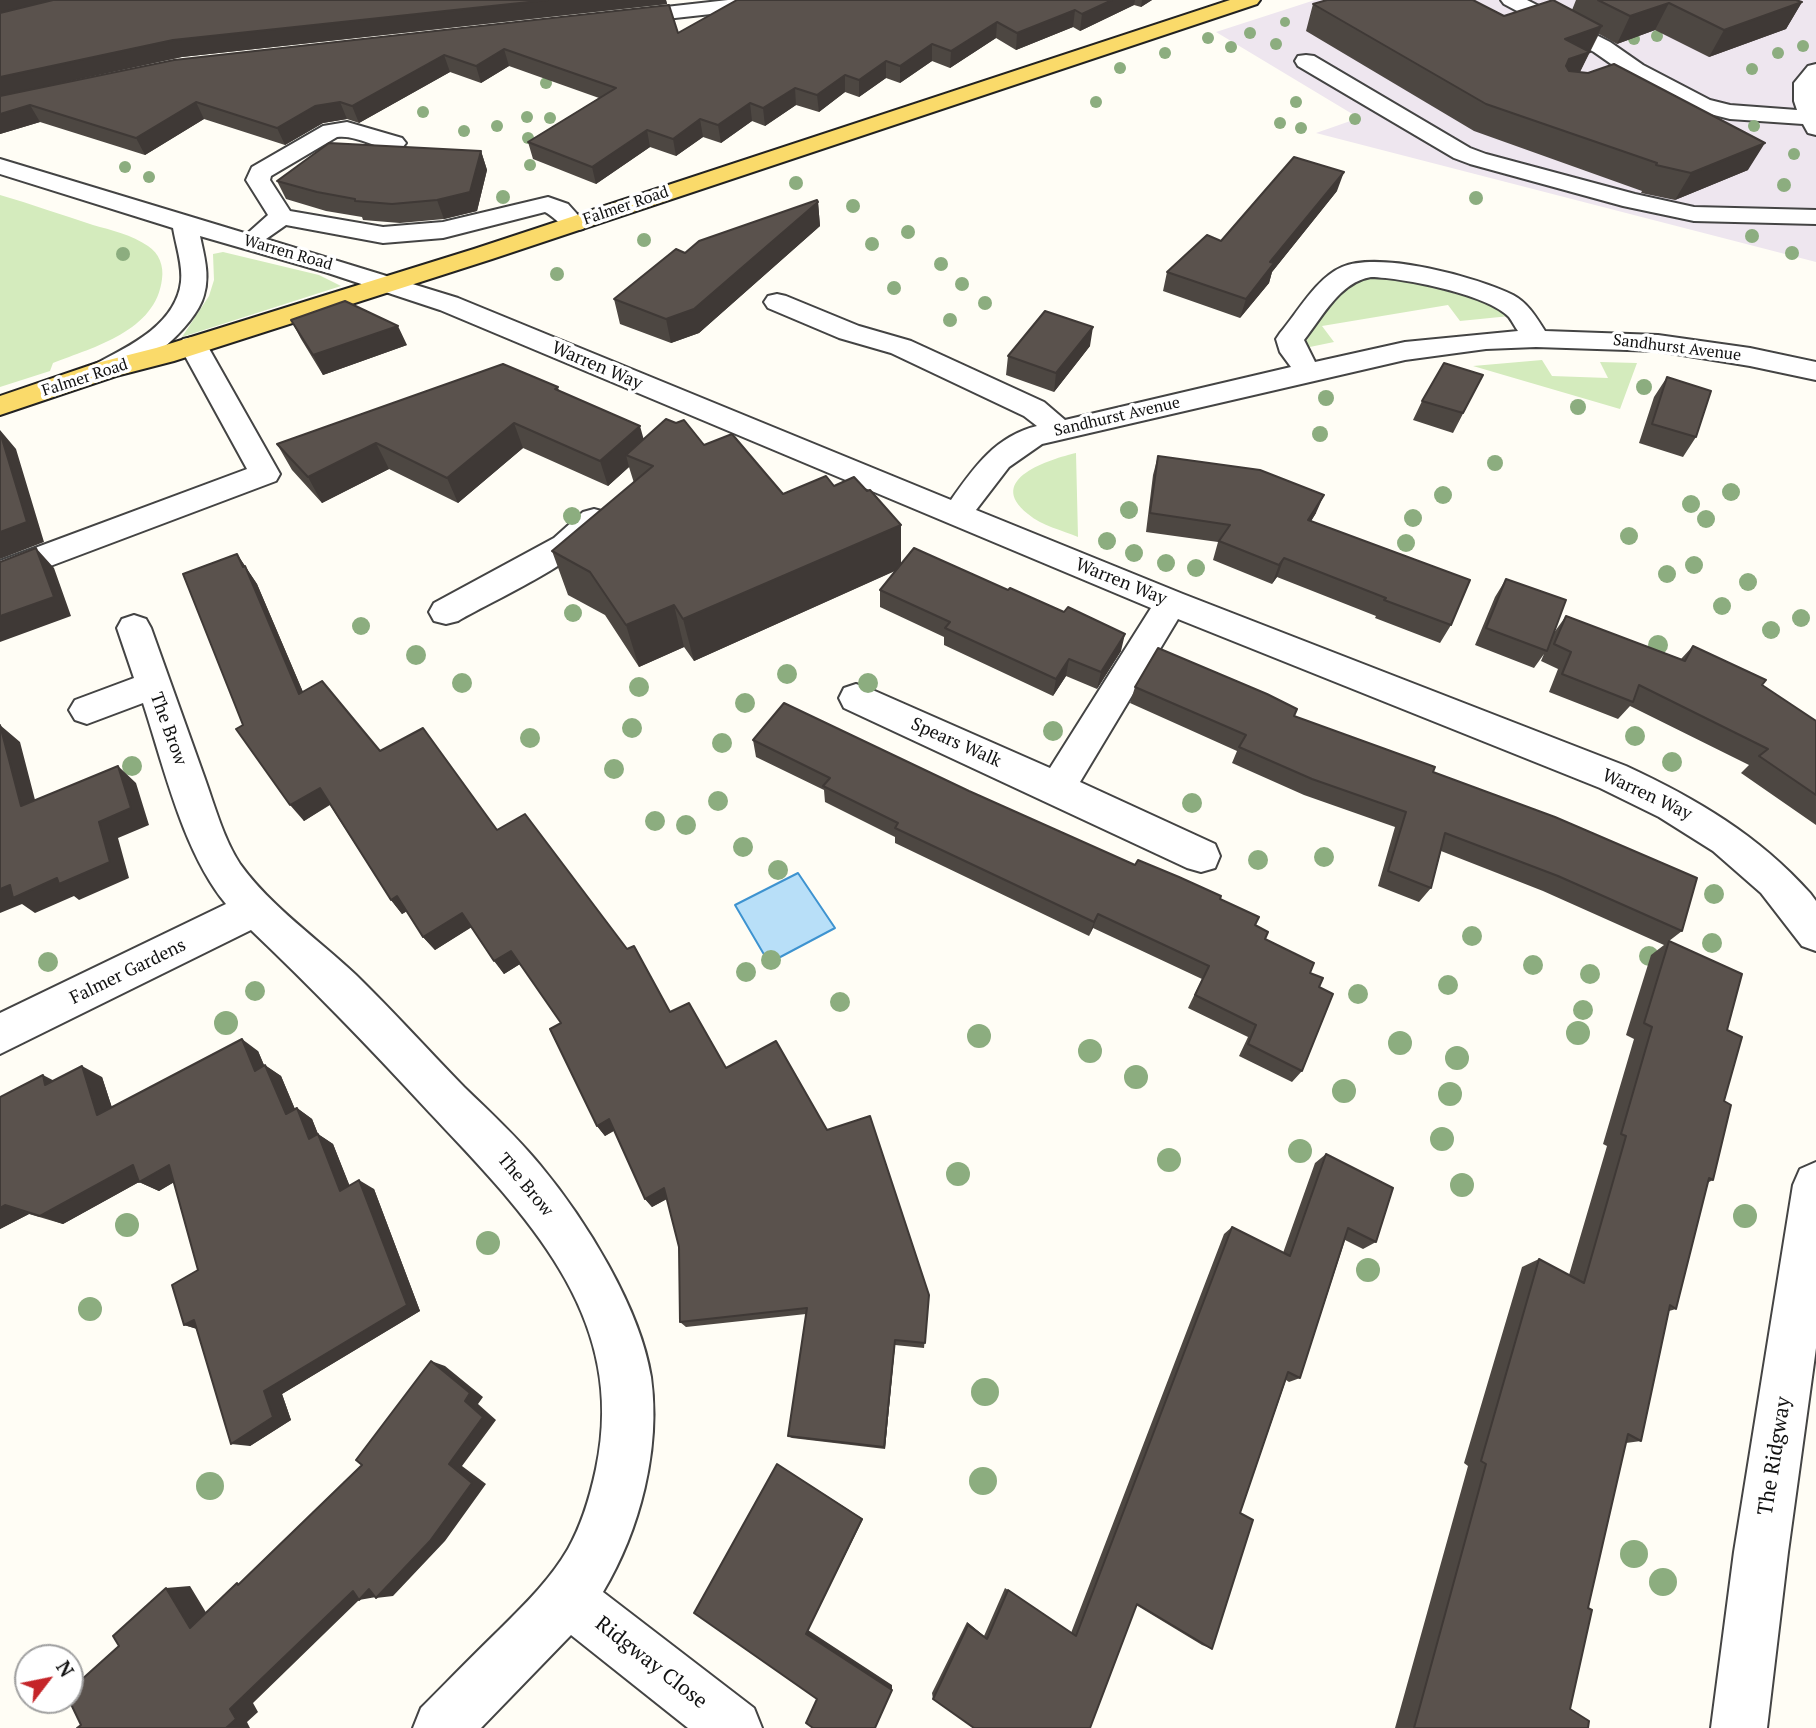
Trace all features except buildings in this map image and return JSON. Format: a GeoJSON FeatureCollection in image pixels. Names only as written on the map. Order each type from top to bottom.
{"type":"FeatureCollection","features":[{"type":"Feature","properties":{"kind":"main road","name":"Falmer Road"},"geometry":{"type":"LineString","coordinates":[[0,407],[107,369],[193,345],[574,224],[1250,0]]}},
{"type":"Feature","properties":{"kind":"street"},"geometry":{"type":"LineString","coordinates":[[599,20],[733,2],[783,0]]}},
{"type":"Feature","properties":{"kind":"street"},"geometry":{"type":"LineString","coordinates":[[1511,0],[1602,47],[1635,70],[1713,109],[1814,123]]}},
{"type":"Feature","properties":{"kind":"street"},"geometry":{"type":"LineString","coordinates":[[1307,61],[1462,153],[1478,159],[1632,201],[1694,214],[1816,217]]}},
{"type":"Feature","properties":{"kind":"street"},"geometry":{"type":"LineString","coordinates":[[1612,77],[1635,70]]}},
{"type":"Feature","properties":{"kind":"street"},"geometry":{"type":"LineString","coordinates":[[1814,123],[1805,101],[1805,83],[1816,71]]}},
{"type":"Feature","properties":{"kind":"street"},"geometry":{"type":"LineString","coordinates":[[394,143],[347,129],[331,131],[260,172],[258,180],[281,217],[351,230],[395,234],[443,230],[548,204],[559,209],[574,224]]}},
{"type":"Feature","properties":{"kind":"street","name":"Warren Road"},"geometry":{"type":"LineString","coordinates":[[0,166],[390,283]]}},
{"type":"Feature","properties":{"kind":"street"},"geometry":{"type":"LineString","coordinates":[[250,242],[281,217]]}},
{"type":"Feature","properties":{"kind":"street"},"geometry":{"type":"LineString","coordinates":[[107,369],[156,340],[187,302],[194,277],[185,223]]}},
{"type":"Feature","properties":{"kind":"street"},"geometry":{"type":"LineString","coordinates":[[1308,372],[1294,352],[1290,339],[1337,281],[1346,273],[1365,268],[1394,269],[1504,301],[1518,312],[1536,339]]}},
{"type":"Feature","properties":{"kind":"street","name":"Warren Way"},"geometry":{"type":"LineString","coordinates":[[390,283],[464,310],[1171,603],[1658,797],[1701,820],[1761,866],[1784,889],[1816,933]]}},
{"type":"Feature","properties":{"kind":"street"},"geometry":{"type":"LineString","coordinates":[[777,302],[849,332],[901,347],[1034,410],[1059,430]]}},
{"type":"Feature","properties":{"kind":"street","name":"Sandhurst Avenue"},"geometry":{"type":"LineString","coordinates":[[957,514],[1001,454],[1023,441],[1059,430],[1308,372],[1418,349],[1486,341],[1536,339],[1658,343],[1750,357],[1816,371]]}},
{"type":"Feature","properties":{"kind":"street"},"geometry":{"type":"LineString","coordinates":[[0,573],[265,474],[193,345]]}},
{"type":"Feature","properties":{"kind":"street"},"geometry":{"type":"LineString","coordinates":[[689,434],[714,415]]}},
{"type":"Feature","properties":{"kind":"street"},"geometry":{"type":"LineString","coordinates":[[446,612],[565,546],[614,502]]}},
{"type":"Feature","properties":{"kind":"street"},"geometry":{"type":"LineString","coordinates":[[1057,788],[1171,603]]}},
{"type":"Feature","properties":{"kind":"street","name":"The Brow"},"geometry":{"type":"LineString","coordinates":[[134,628],[201,820],[225,874],[255,909],[342,989],[523,1180],[554,1219],[601,1301],[619,1344],[626,1377],[626,1443],[615,1502],[588,1566],[568,1599],[441,1728]]}},
{"type":"Feature","properties":{"kind":"street","name":"The Brow"},"geometry":{"type":"LineString","coordinates":[[87,710],[153,685]]}},
{"type":"Feature","properties":{"kind":"street","name":"Spears Walk"},"geometry":{"type":"LineString","coordinates":[[856,698],[1201,856]]}},
{"type":"Feature","properties":{"kind":"street","name":"Falmer Gardens"},"geometry":{"type":"LineString","coordinates":[[0,1034],[255,909]]}},
{"type":"Feature","properties":{"kind":"street","name":"The Ridgway"},"geometry":{"type":"LineString","coordinates":[[1739,1728],[1761,1552],[1816,1185]]}},
{"type":"Feature","properties":{"kind":"street","name":"Ridgway Close"},"geometry":{"type":"LineString","coordinates":[[568,1599],[734,1728]]}},
{"type":"Feature","properties":{"kind":"shaded area"},"geometry":{"type":"Polygon","coordinates":[[[1315,0],[1816,0],[1816,262],[1316,133],[1359,118],[1216,32],[1315,0]]]}},
{"type":"Feature","properties":{"kind":"green space"},"geometry":{"type":"Polygon","coordinates":[[[0,195],[135,239],[155,252],[160,260],[162,279],[157,297],[148,312],[121,334],[53,363],[50,371],[0,387],[0,195]]]}},
{"type":"Feature","properties":{"kind":"green space"},"geometry":{"type":"Polygon","coordinates":[[[223,252],[319,275],[341,286],[182,337],[209,296],[214,280],[213,254],[223,252]]]}},
{"type":"Feature","properties":{"kind":"green space"},"geometry":{"type":"Polygon","coordinates":[[[1384,274],[1490,303],[1510,316],[1460,321],[1448,305],[1322,326],[1334,342],[1300,349],[1298,340],[1347,281],[1384,274]]]}},
{"type":"Feature","properties":{"kind":"green space"},"geometry":{"type":"Polygon","coordinates":[[[1542,360],[1552,376],[1608,378],[1600,362],[1637,363],[1620,409],[1473,366],[1542,360]]]}},
{"type":"Feature","properties":{"kind":"green space"},"geometry":{"type":"Polygon","coordinates":[[[1076,453],[1078,537],[1046,525],[1028,514],[1016,502],[1013,491],[1017,481],[1026,473],[1052,460],[1076,453]]]}},
{"type":"Feature","properties":{"kind":"water"},"geometry":{"type":"Polygon","coordinates":[[[798,873],[835,928],[769,963],[735,905],[798,873]]]}}]}
